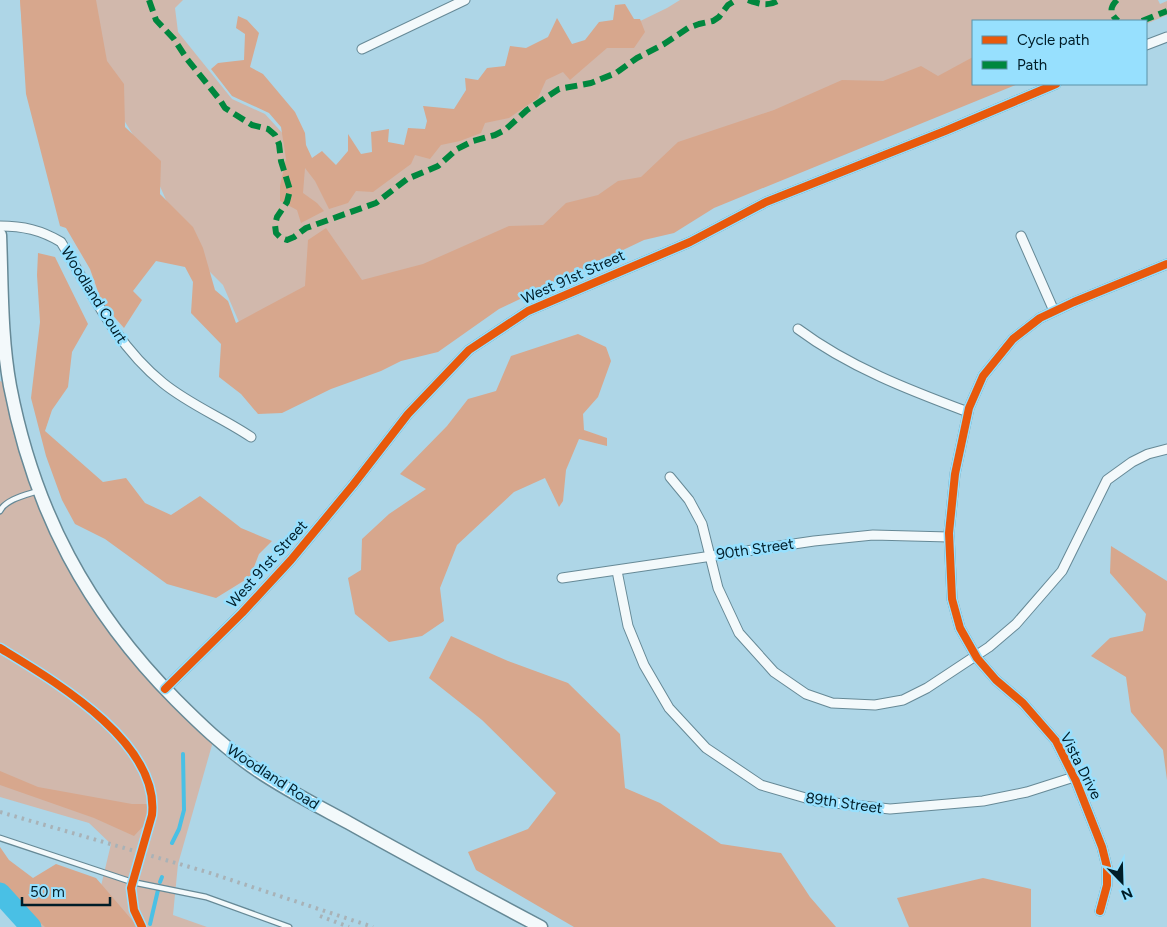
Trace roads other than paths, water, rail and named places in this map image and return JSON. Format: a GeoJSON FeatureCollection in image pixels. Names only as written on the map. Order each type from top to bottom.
{"type":"FeatureCollection","features":[{"type":"Feature","properties":{"kind":"main road","name":"Woodland Road"},"geometry":{"type":"LineString","coordinates":[[0,235],[4,339],[10,385],[21,437],[56,533],[89,593],[110,625],[149,672],[214,738],[253,767],[296,794],[541,927]]}},
{"type":"Feature","properties":{"kind":"street"},"geometry":{"type":"LineString","coordinates":[[362,49],[465,0]]}},
{"type":"Feature","properties":{"kind":"street"},"geometry":{"type":"LineString","coordinates":[[1147,46],[1167,36]]}},
{"type":"Feature","properties":{"kind":"street","name":"West 91st Street"},"geometry":{"type":"LineString","coordinates":[[165,689],[242,613],[291,560],[408,414],[469,350],[528,311],[690,242],[766,202],[945,131],[1054,85]]}},
{"type":"Feature","properties":{"kind":"street","name":"Woodland Court"},"geometry":{"type":"LineString","coordinates":[[0,226],[29,228],[48,234],[61,242],[108,323],[144,367],[165,385],[251,437]]}},
{"type":"Feature","properties":{"kind":"street"},"geometry":{"type":"LineString","coordinates":[[1020,236],[1054,312]]}},
{"type":"Feature","properties":{"kind":"street","name":"Vista Drive"},"geometry":{"type":"LineString","coordinates":[[1100,911],[1107,885],[1107,867],[1102,847],[1074,777],[1056,741],[1022,703],[996,680],[976,657],[960,628],[952,599],[949,537],[955,474],[968,412],[983,376],[1013,338],[1040,318],[1167,264]]}},
{"type":"Feature","properties":{"kind":"street"},"geometry":{"type":"LineString","coordinates":[[798,329],[820,346],[901,387],[968,412]]}},
{"type":"Feature","properties":{"kind":"street"},"geometry":{"type":"LineString","coordinates":[[670,477],[689,500],[702,524],[718,588],[738,632],[774,672],[806,694],[832,703],[875,705],[903,700],[927,688],[976,657],[1016,624],[1062,571],[1106,480],[1132,462],[1148,454],[1167,449]]}},
{"type":"Feature","properties":{"kind":"street","name":"90th Street"},"geometry":{"type":"LineString","coordinates":[[562,578],[814,541],[873,535],[949,537]]}},
{"type":"Feature","properties":{"kind":"street","name":"89th Street"},"geometry":{"type":"LineString","coordinates":[[617,571],[628,626],[644,665],[669,708],[706,748],[761,785],[816,801],[890,809],[983,801],[1028,792],[1074,777]]}},
{"type":"Feature","properties":{"kind":"lane"},"geometry":{"type":"LineString","coordinates":[[0,511],[13,500],[39,490]]}},
{"type":"Feature","properties":{"kind":"lane"},"geometry":{"type":"LineString","coordinates":[[0,838],[132,882],[206,897],[288,927]]}},
{"type":"Feature","properties":{"kind":"waterway"},"geometry":{"type":"LineString","coordinates":[[172,843],[179,829],[184,810],[183,754]]}},
{"type":"Feature","properties":{"kind":"waterway"},"geometry":{"type":"LineString","coordinates":[[160,882],[162,877]]}},
{"type":"Feature","properties":{"kind":"waterway"},"geometry":{"type":"LineString","coordinates":[[150,924],[158,890]]}},
{"type":"Feature","properties":{"kind":"waterway"},"geometry":{"type":"LineString","coordinates":[[0,893],[31,927]]}},
{"type":"Feature","properties":{"kind":"railway"},"geometry":{"type":"LineString","coordinates":[[0,812],[207,872],[373,927]]}},
{"type":"Feature","properties":{"kind":"railway"},"geometry":{"type":"LineString","coordinates":[[320,916],[349,927]]}}]}
